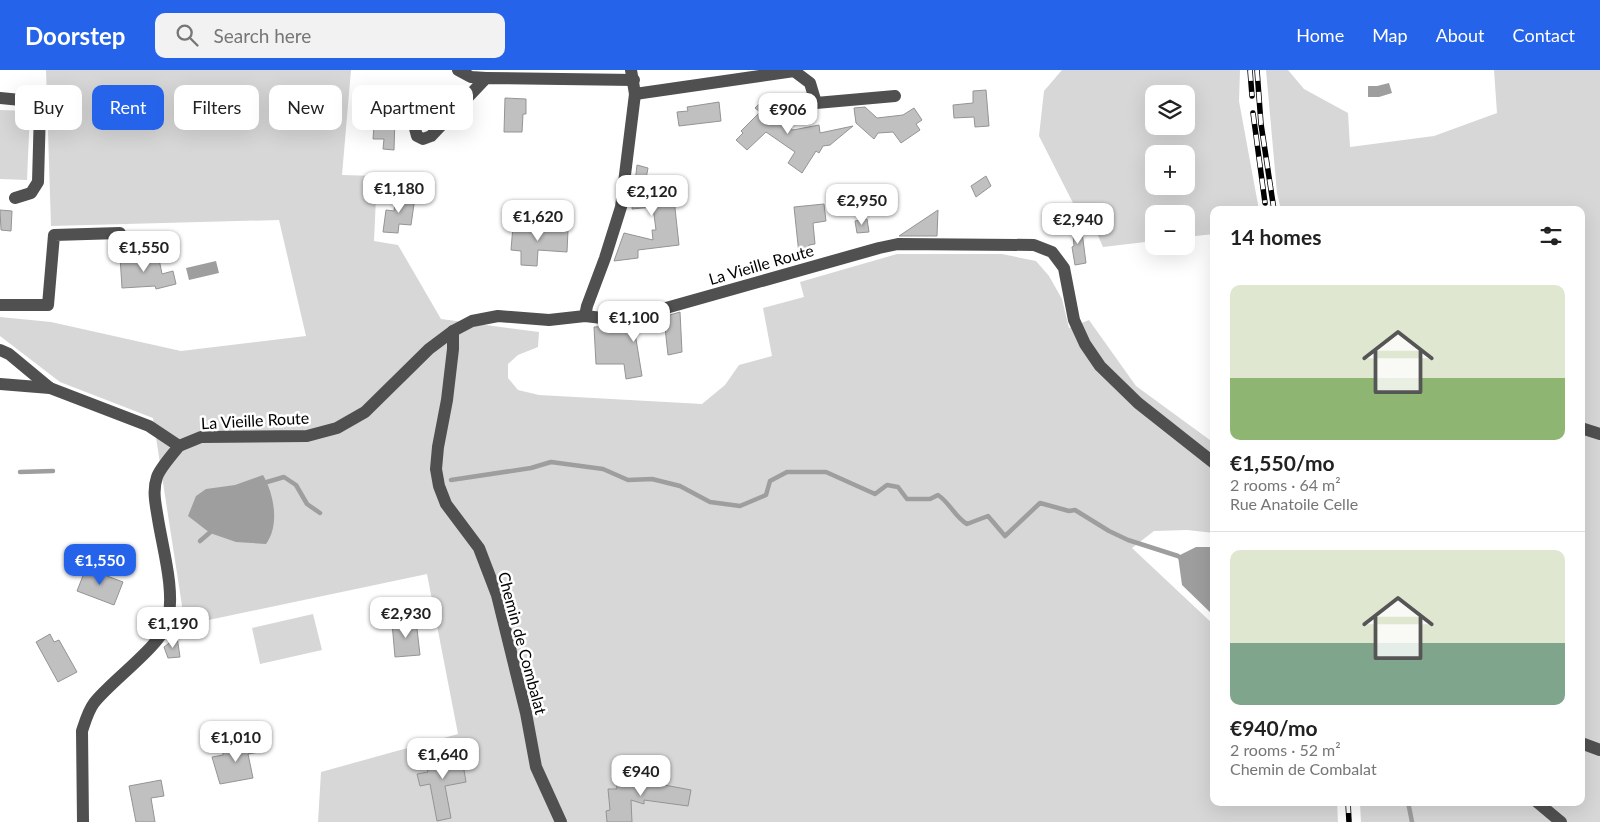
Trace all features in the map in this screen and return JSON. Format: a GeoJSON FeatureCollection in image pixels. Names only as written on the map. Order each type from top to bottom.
{"type":"FeatureCollection","features":[{"type":"Feature","properties":{"kind":"street"},"geometry":{"type":"LineString","coordinates":[[458,70],[471,78],[484,74],[632,75],[635,94],[621,207],[585,316]]}},
{"type":"Feature","properties":{"kind":"street"},"geometry":{"type":"LineString","coordinates":[[635,94],[794,71],[810,84],[816,103],[895,96]]}},
{"type":"Feature","properties":{"kind":"street"},"geometry":{"type":"LineString","coordinates":[[473,87],[484,74]]}},
{"type":"Feature","properties":{"kind":"street"},"geometry":{"type":"LineString","coordinates":[[0,98],[31,101],[40,110],[38,182],[31,193],[15,198]]}},
{"type":"Feature","properties":{"kind":"street"},"geometry":{"type":"LineString","coordinates":[[415,130],[417,136],[422,139],[431,136],[436,130]]}},
{"type":"Feature","properties":{"kind":"street"},"geometry":{"type":"LineString","coordinates":[[0,305],[48,305],[54,235],[120,233]]}},
{"type":"Feature","properties":{"kind":"street","name":"La Vieille Route"},"geometry":{"type":"LineString","coordinates":[[179,446],[202,437],[307,436],[337,428],[365,412],[429,349],[452,331],[472,321],[498,316],[549,320],[585,316],[611,319],[634,317],[898,244],[1034,245],[1052,252],[1064,268],[1074,320],[1085,344],[1100,366],[1138,403],[1210,460]]}},
{"type":"Feature","properties":{"kind":"street","name":"Chemin de Combalat"},"geometry":{"type":"LineString","coordinates":[[452,331],[453,349],[436,469],[439,486],[446,504],[479,548],[497,595],[526,713],[536,767],[561,822]]}},
{"type":"Feature","properties":{"kind":"street"},"geometry":{"type":"LineString","coordinates":[[0,350],[9,354],[50,388]]}},
{"type":"Feature","properties":{"kind":"street"},"geometry":{"type":"LineString","coordinates":[[0,384],[50,388],[149,426],[179,446],[157,476],[154,498],[170,593],[170,609],[167,624],[159,638],[92,705],[86,719],[82,732],[83,822]]}},
{"type":"Feature","properties":{"kind":"street"},"geometry":{"type":"LineString","coordinates":[[1585,429],[1600,434]]}},
{"type":"Feature","properties":{"kind":"street"},"geometry":{"type":"LineString","coordinates":[[1585,744],[1600,750]]}},
{"type":"Feature","properties":{"kind":"street"},"geometry":{"type":"LineString","coordinates":[[1543,806],[1561,822]]}},
{"type":"Feature","properties":{"kind":"shaded area"},"geometry":{"type":"Polygon","coordinates":[[[46,70],[351,70],[342,175],[377,176],[374,241],[398,245],[441,319],[539,332],[538,347],[518,355],[508,364],[508,378],[518,390],[539,395],[702,404],[725,385],[739,365],[772,356],[763,308],[804,297],[800,282],[897,254],[1002,254],[1036,261],[1049,276],[1062,299],[1069,328],[1089,320],[1136,386],[1210,440],[1210,533],[1187,530],[1154,531],[1132,548],[1210,621],[1210,806],[1337,806],[1338,822],[318,822],[321,772],[458,734],[427,574],[185,625],[153,418],[60,382],[0,336],[0,317],[51,322],[181,351],[306,336],[279,220],[51,226],[48,130],[82,130],[82,85],[46,85],[46,70]]]}},
{"type":"Feature","properties":{"kind":"shaded area"},"geometry":{"type":"Polygon","coordinates":[[[1062,70],[1240,70],[1239,101],[1258,206],[1210,206],[1210,234],[1195,236],[1195,205],[1145,205],[1145,242],[1103,247],[1088,213],[1075,207],[1039,136],[1044,91],[1062,70]]]}},
{"type":"Feature","properties":{"kind":"shaded area"},"geometry":{"type":"Polygon","coordinates":[[[1266,70],[1288,70],[1304,89],[1348,113],[1350,147],[1434,136],[1497,113],[1494,70],[1600,70],[1600,822],[1361,822],[1360,806],[1585,806],[1585,206],[1280,206],[1277,193],[1266,70]]]}},
{"type":"Feature","properties":{"kind":"shaded area"},"geometry":{"type":"Polygon","coordinates":[[[1389,83],[1392,93],[1379,97],[1368,97],[1368,86],[1389,83]]]}},
{"type":"Feature","properties":{"kind":"shaded area"},"geometry":{"type":"Polygon","coordinates":[[[0,110],[15,110],[15,130],[29,130],[27,180],[0,179],[0,110]]]}},
{"type":"Feature","properties":{"kind":"shaded area"},"geometry":{"type":"Polygon","coordinates":[[[216,261],[219,273],[189,280],[186,268],[216,261]]]}},
{"type":"Feature","properties":{"kind":"shaded area"},"geometry":{"type":"Polygon","coordinates":[[[263,475],[270,491],[274,509],[273,528],[266,544],[236,542],[210,533],[188,516],[196,496],[206,489],[235,485],[263,475]]]}},
{"type":"Feature","properties":{"kind":"shaded area"},"geometry":{"type":"Polygon","coordinates":[[[1196,547],[1210,547],[1210,612],[1182,585],[1178,556],[1196,547]]]}},
{"type":"Feature","properties":{"kind":"shaded area"},"geometry":{"type":"Polygon","coordinates":[[[313,614],[322,650],[260,664],[252,628],[313,614]]]}},
{"type":"Feature","properties":{"kind":"building"},"geometry":{"type":"Polygon","coordinates":[[[986,90],[989,126],[975,127],[974,117],[954,118],[953,105],[973,103],[973,91],[986,90]]]}},
{"type":"Feature","properties":{"kind":"building"},"geometry":{"type":"Polygon","coordinates":[[[769,94],[781,105],[771,116],[793,130],[819,125],[820,133],[853,126],[830,145],[823,146],[819,153],[816,151],[802,173],[788,163],[795,152],[766,132],[747,150],[736,140],[743,133],[741,131],[760,112],[755,108],[769,94]]]}},
{"type":"Feature","properties":{"kind":"building"},"geometry":{"type":"Polygon","coordinates":[[[505,98],[526,99],[526,114],[523,114],[522,132],[504,132],[505,98]]]}},
{"type":"Feature","properties":{"kind":"building"},"geometry":{"type":"Polygon","coordinates":[[[719,102],[721,121],[679,126],[677,112],[688,111],[687,107],[719,102]]]}},
{"type":"Feature","properties":{"kind":"building"},"geometry":{"type":"Polygon","coordinates":[[[865,107],[877,118],[903,115],[914,108],[922,120],[916,124],[920,130],[901,143],[893,132],[878,133],[874,139],[856,123],[854,108],[865,107]]]}},
{"type":"Feature","properties":{"kind":"building"},"geometry":{"type":"Polygon","coordinates":[[[374,130],[395,130],[394,150],[383,149],[384,139],[373,139],[374,130]]]}},
{"type":"Feature","properties":{"kind":"building"},"geometry":{"type":"Polygon","coordinates":[[[637,165],[648,168],[645,184],[672,181],[679,245],[638,250],[638,258],[614,261],[624,233],[653,240],[652,230],[656,230],[653,207],[632,209],[637,165]]]}},
{"type":"Feature","properties":{"kind":"building"},"geometry":{"type":"Polygon","coordinates":[[[986,176],[991,186],[976,197],[971,186],[986,176]]]}},
{"type":"Feature","properties":{"kind":"building"},"geometry":{"type":"Polygon","coordinates":[[[396,194],[415,197],[411,225],[399,224],[398,233],[383,232],[386,210],[394,211],[396,194]]]}},
{"type":"Feature","properties":{"kind":"building"},"geometry":{"type":"Polygon","coordinates":[[[824,204],[826,221],[813,223],[815,244],[809,245],[809,253],[799,254],[794,207],[824,204]]]}},
{"type":"Feature","properties":{"kind":"building"},"geometry":{"type":"Polygon","coordinates":[[[0,210],[12,211],[11,231],[1,230],[0,210]]]}},
{"type":"Feature","properties":{"kind":"building"},"geometry":{"type":"Polygon","coordinates":[[[938,210],[937,236],[899,236],[938,210]]]}},
{"type":"Feature","properties":{"kind":"building"},"geometry":{"type":"Polygon","coordinates":[[[867,219],[869,232],[857,233],[855,221],[867,219]]]}},
{"type":"Feature","properties":{"kind":"building"},"geometry":{"type":"Polygon","coordinates":[[[1081,224],[1086,263],[1075,265],[1072,247],[1074,246],[1072,225],[1081,224]]]}},
{"type":"Feature","properties":{"kind":"building"},"geometry":{"type":"Polygon","coordinates":[[[513,226],[568,230],[567,252],[538,250],[537,266],[521,265],[521,251],[511,250],[513,226]]]}},
{"type":"Feature","properties":{"kind":"building"},"geometry":{"type":"Polygon","coordinates":[[[148,254],[149,261],[159,259],[162,274],[173,271],[176,284],[156,289],[155,286],[122,288],[120,256],[148,254]]]}},
{"type":"Feature","properties":{"kind":"building"},"geometry":{"type":"Polygon","coordinates":[[[680,312],[682,352],[668,355],[665,327],[635,333],[642,376],[626,379],[624,364],[596,364],[594,327],[635,325],[680,312]]]}},
{"type":"Feature","properties":{"kind":"building"},"geometry":{"type":"Polygon","coordinates":[[[86,568],[123,582],[114,605],[77,591],[86,568]]]}},
{"type":"Feature","properties":{"kind":"building"},"geometry":{"type":"Polygon","coordinates":[[[416,620],[420,655],[395,657],[392,623],[416,620]]]}},
{"type":"Feature","properties":{"kind":"building"},"geometry":{"type":"Polygon","coordinates":[[[50,634],[54,642],[59,640],[77,672],[58,682],[36,642],[50,634]]]}},
{"type":"Feature","properties":{"kind":"building"},"geometry":{"type":"Polygon","coordinates":[[[177,637],[180,657],[168,658],[164,647],[177,637]]]}},
{"type":"Feature","properties":{"kind":"building"},"geometry":{"type":"Polygon","coordinates":[[[256,737],[259,752],[248,754],[253,778],[220,784],[212,757],[223,755],[223,752],[243,748],[242,740],[256,737]]]}},
{"type":"Feature","properties":{"kind":"building"},"geometry":{"type":"Polygon","coordinates":[[[460,747],[466,782],[445,786],[451,818],[437,821],[430,784],[420,786],[417,774],[428,772],[425,761],[447,757],[446,750],[460,747]]]}},
{"type":"Feature","properties":{"kind":"building"},"geometry":{"type":"Polygon","coordinates":[[[616,776],[691,790],[688,806],[644,800],[644,804],[631,800],[632,822],[607,822],[606,811],[610,810],[608,789],[617,789],[616,776]]]}},
{"type":"Feature","properties":{"kind":"building"},"geometry":{"type":"Polygon","coordinates":[[[161,780],[164,796],[151,798],[155,822],[136,822],[129,786],[161,780]]]}},
{"type":"Feature","properties":{"kind":"waterway"},"geometry":{"type":"LineString","coordinates":[[451,480],[531,468],[551,462],[603,469],[628,480],[652,479],[680,486],[710,502],[740,506],[766,495],[770,481],[787,472],[826,472],[875,494],[887,485],[898,487],[907,499],[930,499],[938,495],[967,524],[988,516],[1005,536],[1040,503],[1069,511],[1075,510],[1109,531],[1128,540],[1178,556],[1182,559]]}},
{"type":"Feature","properties":{"kind":"waterway"},"geometry":{"type":"LineString","coordinates":[[20,472],[53,471]]}},
{"type":"Feature","properties":{"kind":"waterway"},"geometry":{"type":"LineString","coordinates":[[262,486],[267,482],[284,477],[296,485],[307,504],[320,513]]}},
{"type":"Feature","properties":{"kind":"waterway"},"geometry":{"type":"LineString","coordinates":[[200,541],[214,529]]}},
{"type":"Feature","properties":{"kind":"waterway"},"geometry":{"type":"LineString","coordinates":[[1409,806],[1412,822]]}},
{"type":"Feature","properties":{"kind":"railway"},"geometry":{"type":"LineString","coordinates":[[1250,70],[1252,96]]}},
{"type":"Feature","properties":{"kind":"railway"},"geometry":{"type":"LineString","coordinates":[[1257,70],[1261,124],[1273,206]]}},
{"type":"Feature","properties":{"kind":"railway"},"geometry":{"type":"LineString","coordinates":[[1253,113],[1265,203]]}},
{"type":"Feature","properties":{"kind":"railway"},"geometry":{"type":"LineString","coordinates":[[1348,806],[1349,822]]}}]}
